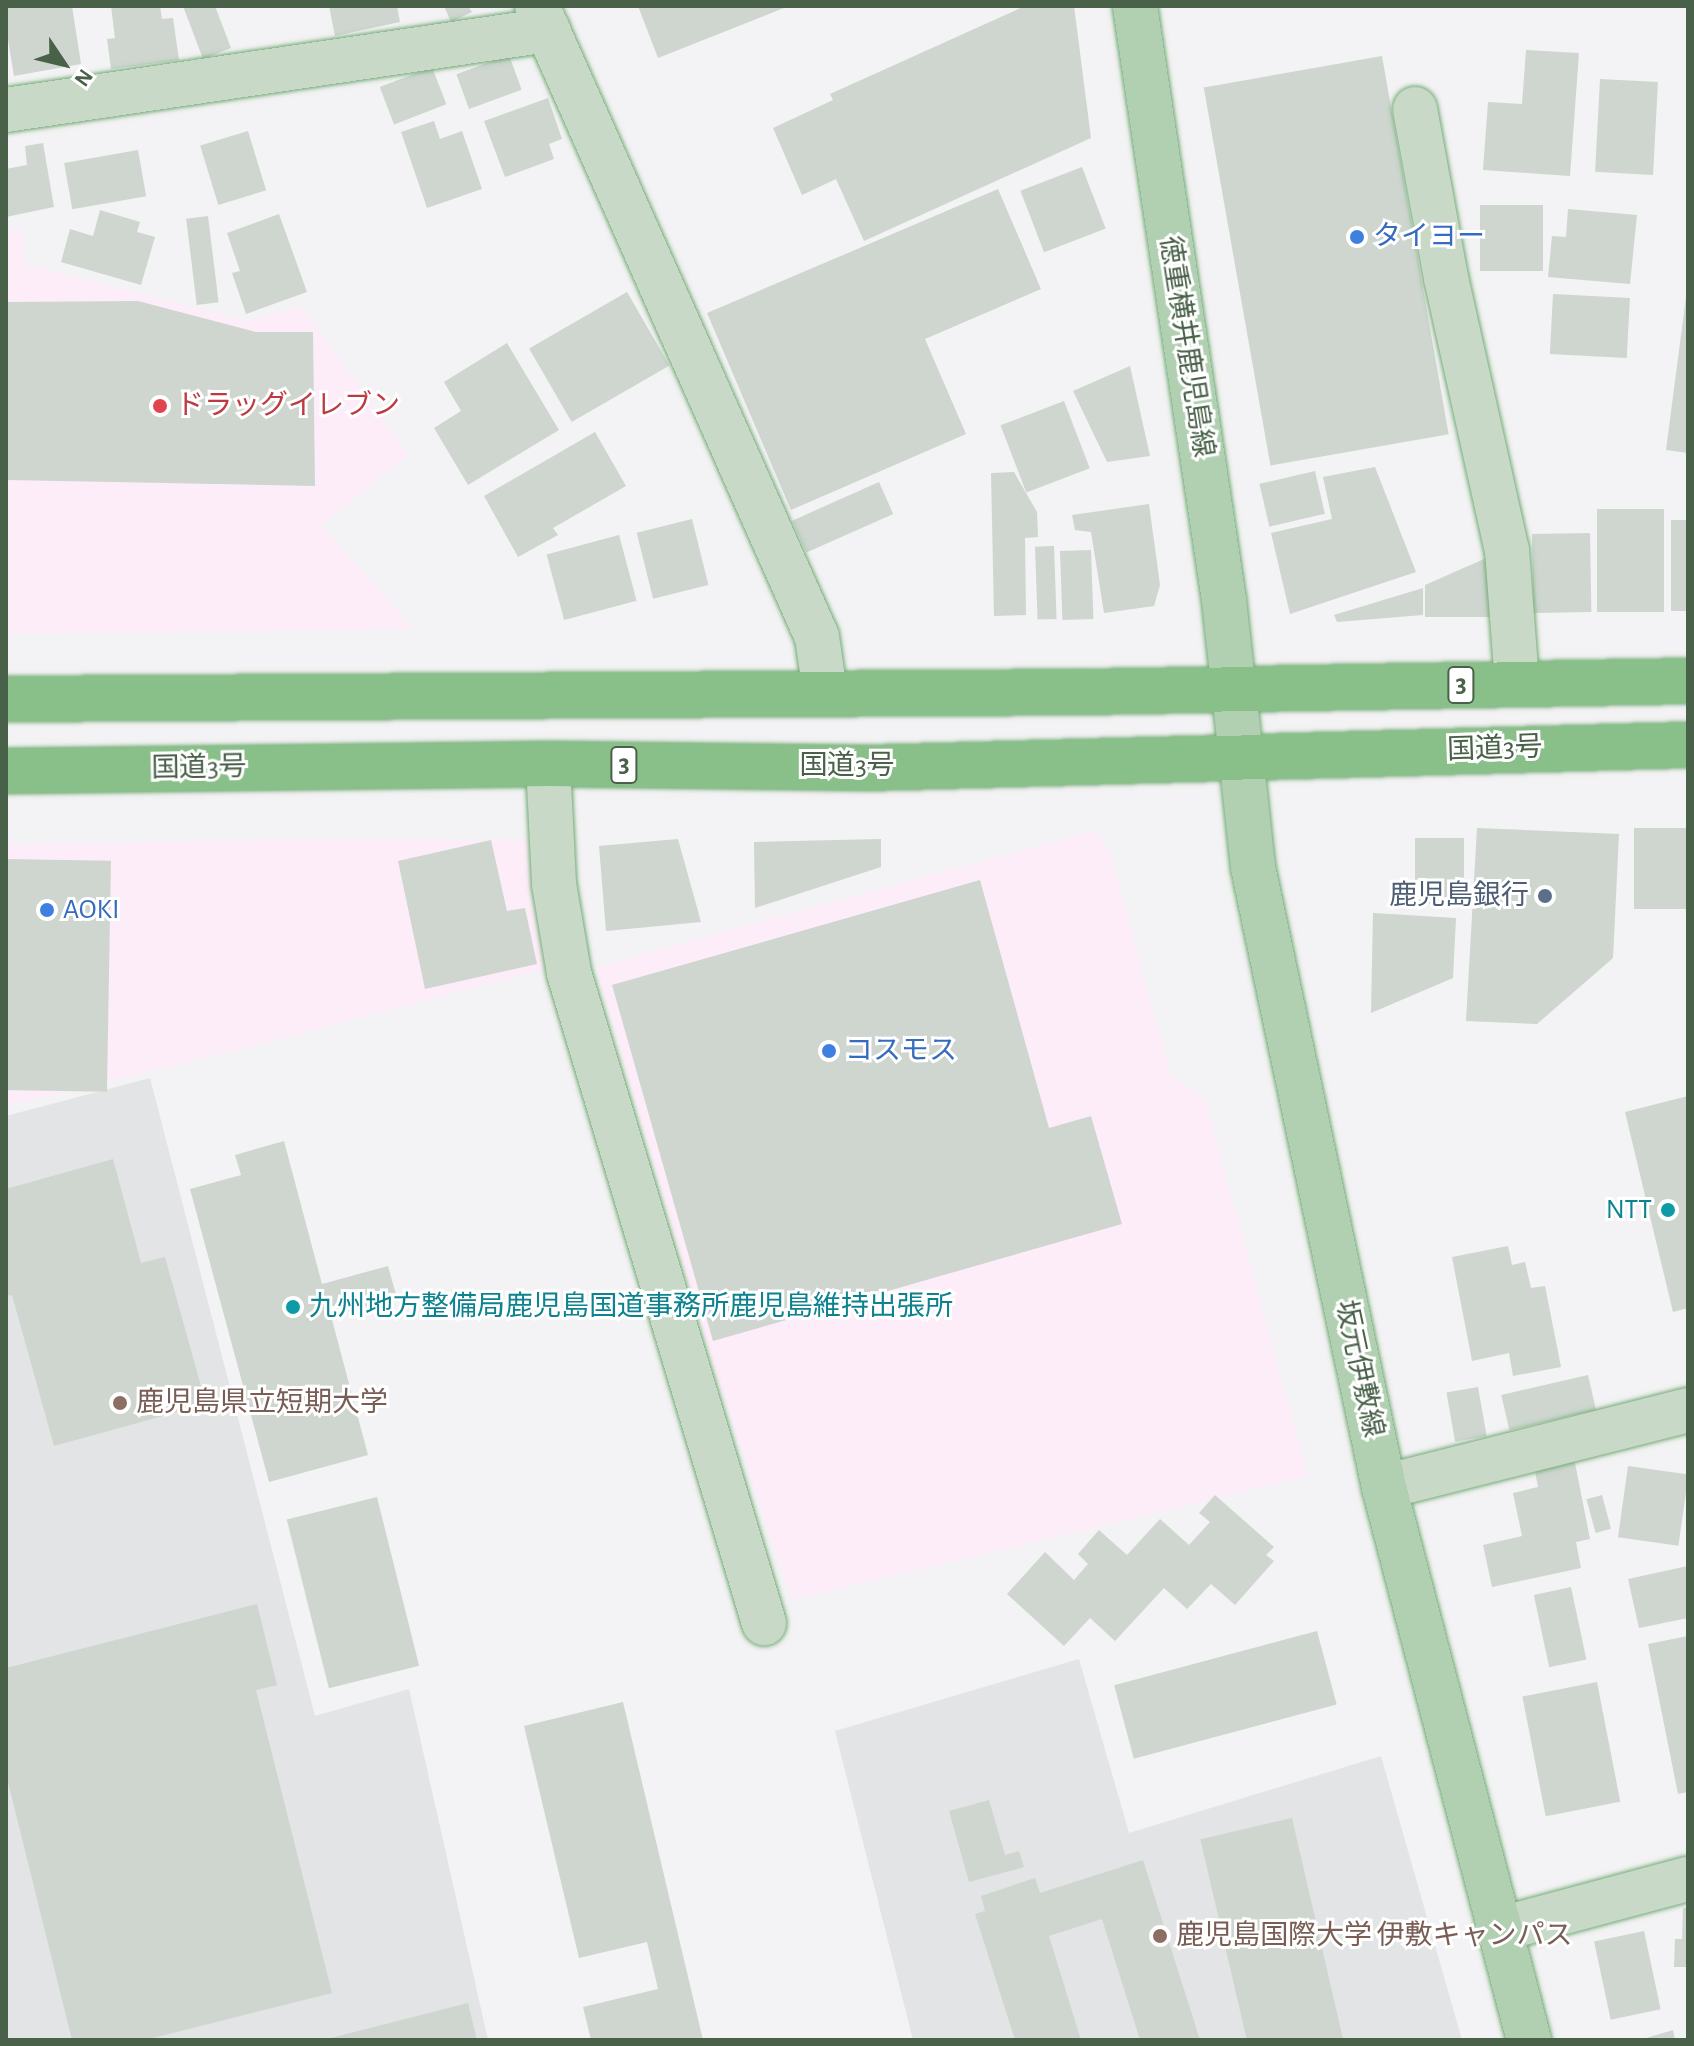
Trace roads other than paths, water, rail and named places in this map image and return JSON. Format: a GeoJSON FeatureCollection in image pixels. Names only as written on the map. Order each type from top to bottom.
{"type":"FeatureCollection","features":[{"type":"Feature","properties":{"kind":"highway","name":"3"},"geometry":{"type":"LineString","coordinates":[[6,699],[1234,689],[1688,681]]}},
{"type":"Feature","properties":{"kind":"highway","name":"国道3号"},"geometry":{"type":"LineString","coordinates":[[6,771],[548,764],[868,768],[1688,745]]}},
{"type":"Feature","properties":{"kind":"main road","name":"徳重横井鹿児島線"},"geometry":{"type":"LineString","coordinates":[[1135,6],[1224,600],[1234,689]]}},
{"type":"Feature","properties":{"kind":"main road","name":"坂元伊敷線"},"geometry":{"type":"LineString","coordinates":[[1234,689],[1253,867],[1384,1487],[1497,1930],[1529,2040]]}},
{"type":"Feature","properties":{"kind":"street"},"geometry":{"type":"LineString","coordinates":[[6,110],[542,18],[817,637],[825,692]]}},
{"type":"Feature","properties":{"kind":"street"},"geometry":{"type":"LineString","coordinates":[[1415,109],[1446,278],[1507,550],[1517,684]]}},
{"type":"Feature","properties":{"kind":"street"},"geometry":{"type":"LineString","coordinates":[[548,764],[554,884],[569,973],[764,1623]]}},
{"type":"Feature","properties":{"kind":"street"},"geometry":{"type":"LineString","coordinates":[[1384,1487],[1688,1410]]}},
{"type":"Feature","properties":{"kind":"street"},"geometry":{"type":"LineString","coordinates":[[1497,1930],[1688,1879]]}},
{"type":"Feature","properties":{"kind":"place","name":"タイヨー"},"geometry":{"type":"Point","coordinates":[1357,237]}},
{"type":"Feature","properties":{"kind":"place","name":"ドラッグイレブン"},"geometry":{"type":"Point","coordinates":[160,406]}},
{"type":"Feature","properties":{"kind":"place","name":"鹿児島銀行"},"geometry":{"type":"Point","coordinates":[1545,896]}},
{"type":"Feature","properties":{"kind":"place","name":"AOKI"},"geometry":{"type":"Point","coordinates":[47,910]}},
{"type":"Feature","properties":{"kind":"place","name":"コスモス"},"geometry":{"type":"Point","coordinates":[829,1051]}},
{"type":"Feature","properties":{"kind":"place","name":"NTT"},"geometry":{"type":"Point","coordinates":[1668,1210]}},
{"type":"Feature","properties":{"kind":"place","name":"九州地方整備局鹿児島国道事務所鹿児島維持出張所"},"geometry":{"type":"Point","coordinates":[293,1307]}},
{"type":"Feature","properties":{"kind":"place","name":"鹿児島県立短期大学"},"geometry":{"type":"Point","coordinates":[120,1403]}},
{"type":"Feature","properties":{"kind":"place","name":"鹿児島国際大学 伊敷キャンパス"},"geometry":{"type":"Point","coordinates":[1160,1936]}}]}
